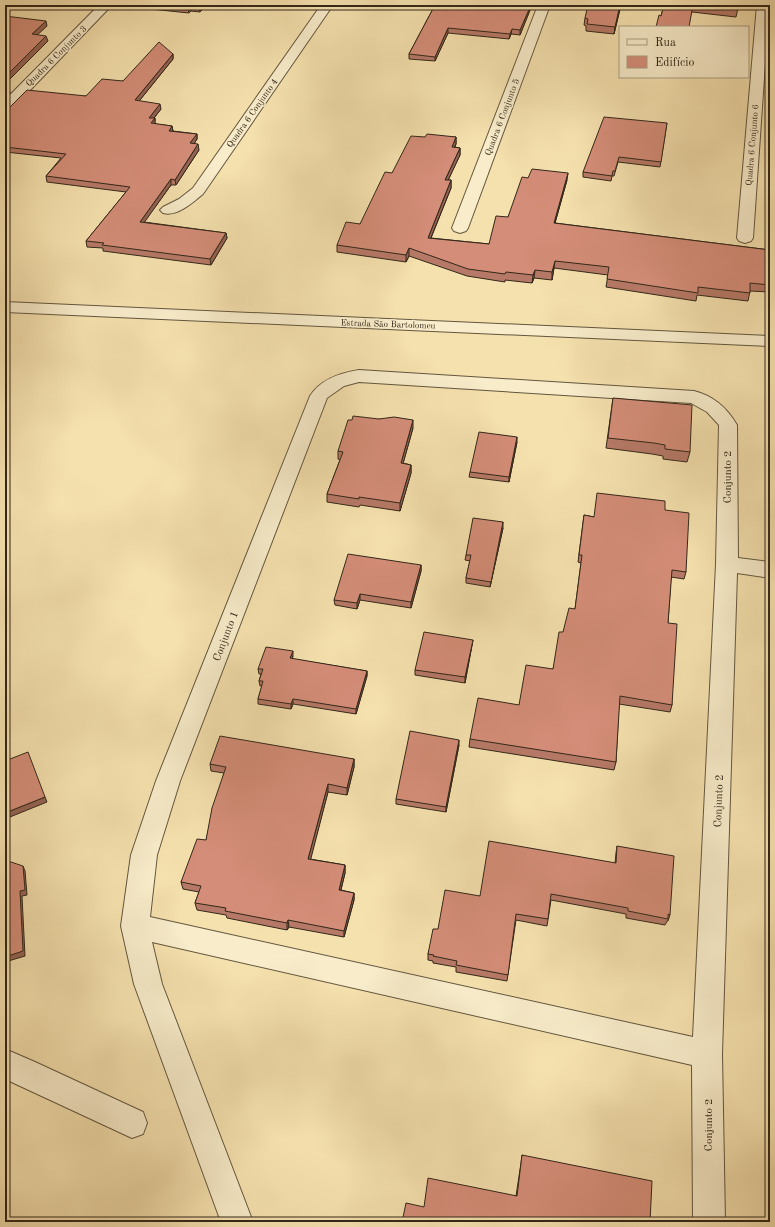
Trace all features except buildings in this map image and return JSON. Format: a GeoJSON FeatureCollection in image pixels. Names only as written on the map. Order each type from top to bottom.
{"type":"FeatureCollection","features":[{"type":"Feature","properties":{"kind":"street","name":"Quadra 6 Conjunto 3"},"geometry":{"type":"LineString","coordinates":[[5,108],[106,5]]}},
{"type":"Feature","properties":{"kind":"street","name":"Quadra 6 Conjunto 4"},"geometry":{"type":"LineString","coordinates":[[168,210],[184,202],[198,192],[327,5]]}},
{"type":"Feature","properties":{"kind":"street","name":"Quadra 6 Conjunto 5"},"geometry":{"type":"LineString","coordinates":[[460,228],[544,5]]}},
{"type":"Feature","properties":{"kind":"street","name":"Quadra 6 Conjunto 6"},"geometry":{"type":"LineString","coordinates":[[745,238],[763,5]]}},
{"type":"Feature","properties":{"kind":"street","name":"Estrada São Bartolomeu"},"geometry":{"type":"LineString","coordinates":[[5,307],[770,341]]}},
{"type":"Feature","properties":{"kind":"street","name":"Conjunto 1"},"geometry":{"type":"LineString","coordinates":[[237,1222],[148,984],[135,926],[144,855],[168,781],[319,396],[336,381],[359,376],[694,397]]}},
{"type":"Feature","properties":{"kind":"street","name":"Conjunto 2"},"geometry":{"type":"LineString","coordinates":[[694,397],[712,406],[724,418],[728,425],[727,564],[708,1054],[709,1222]]}},
{"type":"Feature","properties":{"kind":"street"},"geometry":{"type":"LineString","coordinates":[[727,564],[770,570]]}},
{"type":"Feature","properties":{"kind":"street"},"geometry":{"type":"LineString","coordinates":[[135,926],[708,1054]]}},
{"type":"Feature","properties":{"kind":"street"},"geometry":{"type":"LineString","coordinates":[[5,1064],[25,1072],[132,1124]]}}]}
